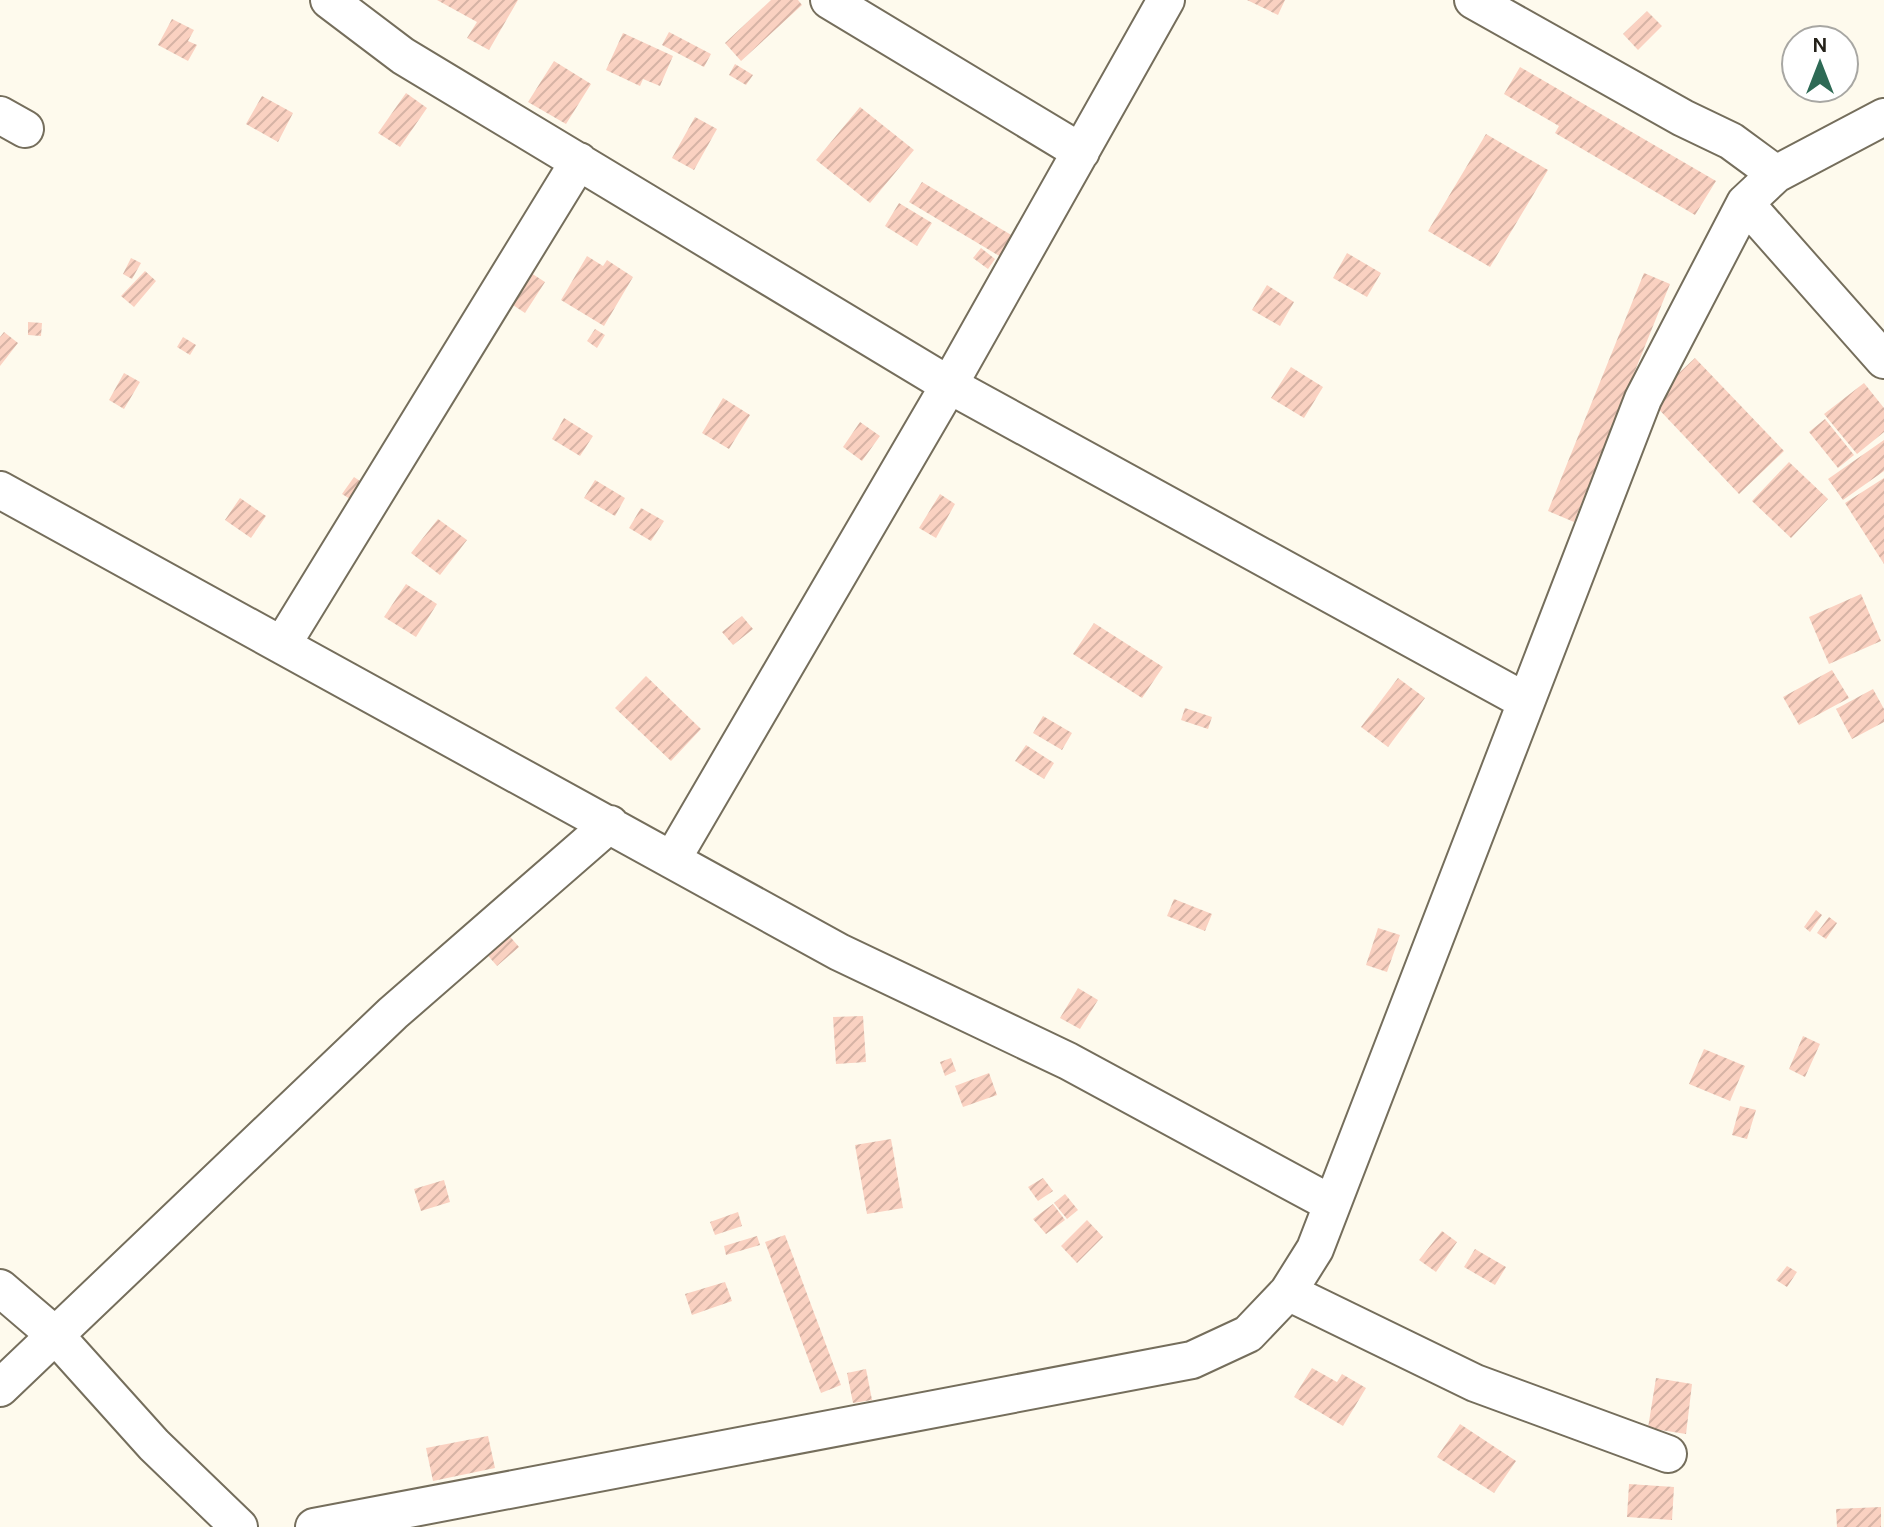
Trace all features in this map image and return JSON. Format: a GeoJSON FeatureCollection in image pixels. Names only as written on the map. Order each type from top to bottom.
{"type":"FeatureCollection","features":[{"type":"Feature","properties":{"kind":"street"},"geometry":{"type":"LineString","coordinates":[[329,0],[403,56],[949,385],[1525,701]]}},
{"type":"Feature","properties":{"kind":"street"},"geometry":{"type":"LineString","coordinates":[[829,0],[1081,152]]}},
{"type":"Feature","properties":{"kind":"street"},"geometry":{"type":"LineString","coordinates":[[673,858],[949,385],[1166,0]]}},
{"type":"Feature","properties":{"kind":"street"},"geometry":{"type":"LineString","coordinates":[[1473,0],[1683,118],[1731,141],[1776,174]]}},
{"type":"Feature","properties":{"kind":"street"},"geometry":{"type":"LineString","coordinates":[[314,1527],[1192,1360],[1248,1334],[1288,1292],[1315,1249],[1643,399],[1745,203],[1776,174],[1884,117]]}},
{"type":"Feature","properties":{"kind":"street"},"geometry":{"type":"LineString","coordinates":[[282,645],[579,161]]}},
{"type":"Feature","properties":{"kind":"street"},"geometry":{"type":"LineString","coordinates":[[1745,203],[1884,360]]}},
{"type":"Feature","properties":{"kind":"street"},"geometry":{"type":"LineString","coordinates":[[0,490],[839,952],[1068,1061],[1332,1204]]}},
{"type":"Feature","properties":{"kind":"street"},"geometry":{"type":"LineString","coordinates":[[0,1388],[393,1013],[610,824]]}},
{"type":"Feature","properties":{"kind":"street"},"geometry":{"type":"LineString","coordinates":[[0,1288],[55,1335],[154,1445],[239,1527]]}},
{"type":"Feature","properties":{"kind":"street"},"geometry":{"type":"LineString","coordinates":[[1288,1292],[1475,1383],[1668,1454]]}},
{"type":"Feature","properties":{"kind":"building"},"geometry":{"type":"Polygon","coordinates":[[[437,0],[518,0],[489,50],[467,38],[477,22],[437,0]]]}},
{"type":"Feature","properties":{"kind":"building"},"geometry":{"type":"Polygon","coordinates":[[[771,0],[798,0],[802,5],[741,61],[725,43],[771,0]]]}},
{"type":"Feature","properties":{"kind":"building"},"geometry":{"type":"Polygon","coordinates":[[[1247,0],[1285,0],[1278,15],[1247,0]]]}},
{"type":"Feature","properties":{"kind":"building"},"geometry":{"type":"Polygon","coordinates":[[[1647,11],[1662,26],[1638,50],[1623,34],[1647,11]]]}},
{"type":"Feature","properties":{"kind":"building"},"geometry":{"type":"Polygon","coordinates":[[[172,19],[194,30],[188,41],[197,45],[188,61],[158,45],[172,19]]]}},
{"type":"Feature","properties":{"kind":"building"},"geometry":{"type":"Polygon","coordinates":[[[669,32],[711,54],[704,67],[662,45],[669,32]]]}},
{"type":"Feature","properties":{"kind":"building"},"geometry":{"type":"Polygon","coordinates":[[[623,33],[673,56],[660,86],[643,79],[640,86],[606,70],[623,33]]]}},
{"type":"Feature","properties":{"kind":"building"},"geometry":{"type":"Polygon","coordinates":[[[554,61],[591,84],[566,124],[528,102],[554,61]]]}},
{"type":"Feature","properties":{"kind":"building"},"geometry":{"type":"Polygon","coordinates":[[[735,64],[753,75],[746,85],[729,75],[735,64]]]}},
{"type":"Feature","properties":{"kind":"building"},"geometry":{"type":"Polygon","coordinates":[[[1520,67],[1716,181],[1695,215],[1555,133],[1559,126],[1504,94],[1520,67]]]}},
{"type":"Feature","properties":{"kind":"building"},"geometry":{"type":"Polygon","coordinates":[[[406,93],[427,108],[400,147],[378,133],[406,93]]]}},
{"type":"Feature","properties":{"kind":"building"},"geometry":{"type":"Polygon","coordinates":[[[262,96],[293,113],[278,142],[246,124],[262,96]]]}},
{"type":"Feature","properties":{"kind":"building"},"geometry":{"type":"Polygon","coordinates":[[[860,107],[914,150],[870,203],[816,160],[860,107]]]}},
{"type":"Feature","properties":{"kind":"building"},"geometry":{"type":"Polygon","coordinates":[[[695,117],[717,129],[694,170],[672,158],[695,117]]]}},
{"type":"Feature","properties":{"kind":"building"},"geometry":{"type":"Polygon","coordinates":[[[1486,134],[1548,170],[1490,267],[1428,231],[1486,134]]]}},
{"type":"Feature","properties":{"kind":"building"},"geometry":{"type":"Polygon","coordinates":[[[922,182],[1018,239],[1006,260],[909,202],[922,182]]]}},
{"type":"Feature","properties":{"kind":"building"},"geometry":{"type":"Polygon","coordinates":[[[899,203],[932,223],[917,246],[885,226],[899,203]]]}},
{"type":"Feature","properties":{"kind":"building"},"geometry":{"type":"Polygon","coordinates":[[[981,248],[995,259],[988,269],[973,258],[981,248]]]}},
{"type":"Feature","properties":{"kind":"building"},"geometry":{"type":"Polygon","coordinates":[[[1347,253],[1381,273],[1367,297],[1333,278],[1347,253]]]}},
{"type":"Feature","properties":{"kind":"building"},"geometry":{"type":"Polygon","coordinates":[[[587,256],[603,266],[607,260],[633,277],[604,326],[561,300],[587,256]]]}},
{"type":"Feature","properties":{"kind":"building"},"geometry":{"type":"Polygon","coordinates":[[[131,258],[141,263],[132,279],[123,274],[131,258]]]}},
{"type":"Feature","properties":{"kind":"building"},"geometry":{"type":"Polygon","coordinates":[[[145,271],[156,281],[134,307],[121,296],[145,271]]]}},
{"type":"Feature","properties":{"kind":"building"},"geometry":{"type":"Polygon","coordinates":[[[531,273],[545,282],[525,313],[510,303],[531,273]]]}},
{"type":"Feature","properties":{"kind":"building"},"geometry":{"type":"Polygon","coordinates":[[[1644,273],[1670,284],[1574,522],[1548,511],[1644,273]]]}},
{"type":"Feature","properties":{"kind":"building"},"geometry":{"type":"Polygon","coordinates":[[[1267,285],[1294,302],[1280,326],[1252,310],[1267,285]]]}},
{"type":"Feature","properties":{"kind":"building"},"geometry":{"type":"Polygon","coordinates":[[[28,322],[42,323],[41,336],[28,335],[28,322]]]}},
{"type":"Feature","properties":{"kind":"building"},"geometry":{"type":"Polygon","coordinates":[[[595,329],[605,335],[597,348],[587,341],[595,329]]]}},
{"type":"Feature","properties":{"kind":"building"},"geometry":{"type":"Polygon","coordinates":[[[4,332],[18,343],[0,366],[0,337],[4,332]]]}},
{"type":"Feature","properties":{"kind":"building"},"geometry":{"type":"Polygon","coordinates":[[[183,337],[196,345],[190,355],[177,347],[183,337]]]}},
{"type":"Feature","properties":{"kind":"building"},"geometry":{"type":"Polygon","coordinates":[[[1695,358],[1784,451],[1739,494],[1650,400],[1695,358]]]}},
{"type":"Feature","properties":{"kind":"building"},"geometry":{"type":"Polygon","coordinates":[[[1291,367],[1323,387],[1304,418],[1271,398],[1291,367]]]}},
{"type":"Feature","properties":{"kind":"building"},"geometry":{"type":"Polygon","coordinates":[[[124,373],[140,382],[124,409],[109,400],[124,373]]]}},
{"type":"Feature","properties":{"kind":"building"},"geometry":{"type":"Polygon","coordinates":[[[1864,383],[1884,408],[1884,432],[1857,454],[1824,414],[1864,383]]]}},
{"type":"Feature","properties":{"kind":"building"},"geometry":{"type":"Polygon","coordinates":[[[723,398],[750,415],[729,449],[702,433],[723,398]]]}},
{"type":"Feature","properties":{"kind":"building"},"geometry":{"type":"Polygon","coordinates":[[[564,418],[593,436],[580,456],[552,439],[564,418]]]}},
{"type":"Feature","properties":{"kind":"building"},"geometry":{"type":"Polygon","coordinates":[[[1825,419],[1854,455],[1838,468],[1809,432],[1825,419]]]}},
{"type":"Feature","properties":{"kind":"building"},"geometry":{"type":"Polygon","coordinates":[[[860,422],[880,436],[862,461],[843,447],[860,422]]]}},
{"type":"Feature","properties":{"kind":"building"},"geometry":{"type":"Polygon","coordinates":[[[1884,440],[1884,471],[1843,500],[1828,479],[1884,440]]]}},
{"type":"Feature","properties":{"kind":"building"},"geometry":{"type":"Polygon","coordinates":[[[1789,462],[1828,499],[1791,538],[1752,501],[1789,462]]]}},
{"type":"Feature","properties":{"kind":"building"},"geometry":{"type":"Polygon","coordinates":[[[354,477],[369,487],[358,504],[342,494],[354,477]]]}},
{"type":"Feature","properties":{"kind":"building"},"geometry":{"type":"Polygon","coordinates":[[[1884,478],[1884,564],[1845,503],[1884,478]]]}},
{"type":"Feature","properties":{"kind":"building"},"geometry":{"type":"Polygon","coordinates":[[[595,480],[625,498],[615,516],[584,498],[595,480]]]}},
{"type":"Feature","properties":{"kind":"building"},"geometry":{"type":"Polygon","coordinates":[[[940,494],[955,504],[936,538],[919,528],[940,494]]]}},
{"type":"Feature","properties":{"kind":"building"},"geometry":{"type":"Polygon","coordinates":[[[240,498],[266,516],[251,538],[225,520],[240,498]]]}},
{"type":"Feature","properties":{"kind":"building"},"geometry":{"type":"Polygon","coordinates":[[[641,508],[664,521],[651,541],[629,528],[641,508]]]}},
{"type":"Feature","properties":{"kind":"building"},"geometry":{"type":"Polygon","coordinates":[[[438,519],[467,540],[440,575],[411,553],[438,519]]]}},
{"type":"Feature","properties":{"kind":"building"},"geometry":{"type":"Polygon","coordinates":[[[406,584],[437,604],[416,637],[384,617],[406,584]]]}},
{"type":"Feature","properties":{"kind":"building"},"geometry":{"type":"Polygon","coordinates":[[[1861,594],[1881,641],[1829,664],[1809,617],[1861,594]]]}},
{"type":"Feature","properties":{"kind":"building"},"geometry":{"type":"Polygon","coordinates":[[[742,616],[753,629],[733,645],[722,632],[742,616]]]}},
{"type":"Feature","properties":{"kind":"building"},"geometry":{"type":"Polygon","coordinates":[[[1094,623],[1163,667],[1142,698],[1073,654],[1094,623]]]}},
{"type":"Feature","properties":{"kind":"building"},"geometry":{"type":"Polygon","coordinates":[[[1832,670],[1849,698],[1799,725],[1783,697],[1832,670]]]}},
{"type":"Feature","properties":{"kind":"building"},"geometry":{"type":"Polygon","coordinates":[[[646,676],[701,729],[671,761],[615,708],[646,676]]]}},
{"type":"Feature","properties":{"kind":"building"},"geometry":{"type":"Polygon","coordinates":[[[1398,678],[1425,698],[1388,747],[1361,727],[1398,678]]]}},
{"type":"Feature","properties":{"kind":"building"},"geometry":{"type":"Polygon","coordinates":[[[1873,689],[1884,709],[1884,722],[1852,739],[1836,709],[1873,689]]]}},
{"type":"Feature","properties":{"kind":"building"},"geometry":{"type":"Polygon","coordinates":[[[1185,708],[1212,717],[1208,729],[1181,720],[1185,708]]]}},
{"type":"Feature","properties":{"kind":"building"},"geometry":{"type":"Polygon","coordinates":[[[1043,716],[1072,733],[1062,750],[1033,733],[1043,716]]]}},
{"type":"Feature","properties":{"kind":"building"},"geometry":{"type":"Polygon","coordinates":[[[1026,745],[1054,763],[1044,779],[1015,761],[1026,745]]]}},
{"type":"Feature","properties":{"kind":"building"},"geometry":{"type":"Polygon","coordinates":[[[1174,899],[1212,914],[1205,931],[1167,916],[1174,899]]]}},
{"type":"Feature","properties":{"kind":"building"},"geometry":{"type":"Polygon","coordinates":[[[1816,910],[1822,915],[1810,932],[1804,927],[1816,910]]]}},
{"type":"Feature","properties":{"kind":"building"},"geometry":{"type":"Polygon","coordinates":[[[1829,917],[1837,923],[1826,939],[1817,933],[1829,917]]]}},
{"type":"Feature","properties":{"kind":"building"},"geometry":{"type":"Polygon","coordinates":[[[1378,928],[1400,935],[1387,972],[1366,965],[1378,928]]]}},
{"type":"Feature","properties":{"kind":"building"},"geometry":{"type":"Polygon","coordinates":[[[506,932],[519,947],[497,966],[484,951],[506,932]]]}},
{"type":"Feature","properties":{"kind":"building"},"geometry":{"type":"Polygon","coordinates":[[[1078,988],[1098,1000],[1080,1029],[1060,1018],[1078,988]]]}},
{"type":"Feature","properties":{"kind":"building"},"geometry":{"type":"Polygon","coordinates":[[[863,1016],[866,1062],[836,1064],[833,1017],[863,1016]]]}},
{"type":"Feature","properties":{"kind":"building"},"geometry":{"type":"Polygon","coordinates":[[[1803,1036],[1820,1044],[1805,1077],[1789,1069],[1803,1036]]]}},
{"type":"Feature","properties":{"kind":"building"},"geometry":{"type":"Polygon","coordinates":[[[1704,1049],[1745,1066],[1730,1101],[1689,1084],[1704,1049]]]}},
{"type":"Feature","properties":{"kind":"building"},"geometry":{"type":"Polygon","coordinates":[[[951,1058],[956,1071],[945,1076],[940,1062],[951,1058]]]}},
{"type":"Feature","properties":{"kind":"building"},"geometry":{"type":"Polygon","coordinates":[[[989,1073],[997,1095],[963,1107],[955,1086],[989,1073]]]}},
{"type":"Feature","properties":{"kind":"building"},"geometry":{"type":"Polygon","coordinates":[[[1740,1106],[1756,1110],[1747,1139],[1732,1135],[1740,1106]]]}},
{"type":"Feature","properties":{"kind":"building"},"geometry":{"type":"Polygon","coordinates":[[[891,1139],[903,1208],[867,1214],[855,1145],[891,1139]]]}},
{"type":"Feature","properties":{"kind":"building"},"geometry":{"type":"Polygon","coordinates":[[[1043,1178],[1053,1191],[1038,1201],[1028,1187],[1043,1178]]]}},
{"type":"Feature","properties":{"kind":"building"},"geometry":{"type":"Polygon","coordinates":[[[444,1180],[450,1202],[421,1211],[414,1189],[444,1180]]]}},
{"type":"Feature","properties":{"kind":"building"},"geometry":{"type":"Polygon","coordinates":[[[1065,1194],[1078,1210],[1067,1219],[1054,1203],[1065,1194]]]}},
{"type":"Feature","properties":{"kind":"building"},"geometry":{"type":"Polygon","coordinates":[[[1053,1204],[1065,1220],[1046,1234],[1033,1219],[1053,1204]]]}},
{"type":"Feature","properties":{"kind":"building"},"geometry":{"type":"Polygon","coordinates":[[[738,1212],[742,1226],[715,1235],[710,1222],[738,1212]]]}},
{"type":"Feature","properties":{"kind":"building"},"geometry":{"type":"Polygon","coordinates":[[[1087,1220],[1103,1237],[1077,1263],[1061,1246],[1087,1220]]]}},
{"type":"Feature","properties":{"kind":"building"},"geometry":{"type":"Polygon","coordinates":[[[1442,1231],[1457,1242],[1436,1272],[1419,1260],[1442,1231]]]}},
{"type":"Feature","properties":{"kind":"building"},"geometry":{"type":"Polygon","coordinates":[[[785,1235],[841,1385],[821,1393],[765,1242],[785,1235]]]}},
{"type":"Feature","properties":{"kind":"building"},"geometry":{"type":"Polygon","coordinates":[[[757,1236],[760,1245],[726,1255],[724,1246],[757,1236]]]}},
{"type":"Feature","properties":{"kind":"building"},"geometry":{"type":"Polygon","coordinates":[[[1475,1249],[1506,1267],[1495,1285],[1464,1267],[1475,1249]]]}},
{"type":"Feature","properties":{"kind":"building"},"geometry":{"type":"Polygon","coordinates":[[[1787,1266],[1797,1272],[1787,1287],[1776,1280],[1787,1266]]]}},
{"type":"Feature","properties":{"kind":"building"},"geometry":{"type":"Polygon","coordinates":[[[725,1282],[732,1301],[692,1315],[685,1294],[725,1282]]]}},
{"type":"Feature","properties":{"kind":"building"},"geometry":{"type":"Polygon","coordinates":[[[1312,1368],[1337,1382],[1342,1374],[1366,1388],[1343,1426],[1294,1397],[1312,1368]]]}},
{"type":"Feature","properties":{"kind":"building"},"geometry":{"type":"Polygon","coordinates":[[[866,1369],[872,1400],[853,1403],[847,1373],[866,1369]]]}},
{"type":"Feature","properties":{"kind":"building"},"geometry":{"type":"Polygon","coordinates":[[[1656,1378],[1692,1384],[1686,1434],[1648,1428],[1656,1378]]]}},
{"type":"Feature","properties":{"kind":"building"},"geometry":{"type":"Polygon","coordinates":[[[1460,1424],[1516,1461],[1494,1493],[1437,1457],[1460,1424]]]}},
{"type":"Feature","properties":{"kind":"building"},"geometry":{"type":"Polygon","coordinates":[[[488,1436],[495,1468],[433,1481],[426,1448],[488,1436]]]}},
{"type":"Feature","properties":{"kind":"building"},"geometry":{"type":"Polygon","coordinates":[[[1629,1484],[1674,1487],[1672,1520],[1627,1517],[1629,1484]]]}},
{"type":"Feature","properties":{"kind":"building"},"geometry":{"type":"Polygon","coordinates":[[[1881,1507],[1881,1527],[1837,1527],[1836,1509],[1881,1507]]]}}]}
